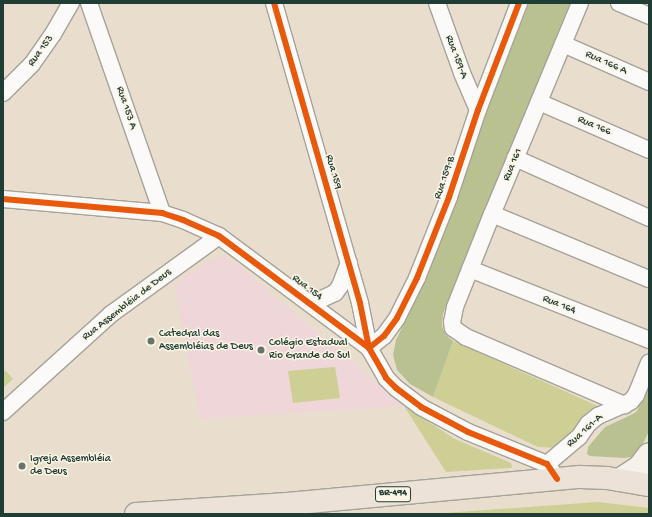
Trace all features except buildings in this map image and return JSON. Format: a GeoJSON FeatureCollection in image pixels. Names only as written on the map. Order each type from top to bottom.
{"type":"FeatureCollection","features":[{"type":"Feature","properties":{"kind":"main road","name":"BR-494"},"geometry":{"type":"LineString","coordinates":[[136,514],[287,504],[552,472],[649,485]]}},
{"type":"Feature","properties":{"kind":"street","name":"Rua 153"},"geometry":{"type":"LineString","coordinates":[[3,93],[32,64],[53,34],[71,3]]}},
{"type":"Feature","properties":{"kind":"street","name":"Rua 153 A"},"geometry":{"type":"LineString","coordinates":[[89,3],[162,213]]}},
{"type":"Feature","properties":{"kind":"street","name":"Rua 159"},"geometry":{"type":"LineString","coordinates":[[274,3],[349,263],[370,348]]}},
{"type":"Feature","properties":{"kind":"street","name":"Rua 159-A"},"geometry":{"type":"LineString","coordinates":[[437,3],[462,74],[478,110]]}},
{"type":"Feature","properties":{"kind":"street","name":"Rua 159-B"},"geometry":{"type":"LineString","coordinates":[[370,348],[384,336],[408,299],[449,197],[478,110],[519,3]]}},
{"type":"Feature","properties":{"kind":"street","name":"Rua 161"},"geometry":{"type":"LineString","coordinates":[[580,3],[470,269],[453,315],[453,328],[466,337],[625,405]]}},
{"type":"Feature","properties":{"kind":"street"},"geometry":{"type":"LineString","coordinates":[[619,3],[649,16]]}},
{"type":"Feature","properties":{"kind":"street","name":"Rua 166 A"},"geometry":{"type":"LineString","coordinates":[[563,44],[649,82]]}},
{"type":"Feature","properties":{"kind":"street","name":"Rua 166"},"geometry":{"type":"LineString","coordinates":[[539,102],[649,150]]}},
{"type":"Feature","properties":{"kind":"street"},"geometry":{"type":"LineString","coordinates":[[515,158],[649,218]]}},
{"type":"Feature","properties":{"kind":"street","name":"Rua 154"},"geometry":{"type":"LineString","coordinates":[[3,199],[162,213],[183,220],[219,236],[370,348],[386,378],[396,388],[421,407],[468,432],[552,472]]}},
{"type":"Feature","properties":{"kind":"street"},"geometry":{"type":"LineString","coordinates":[[492,214],[649,279]]}},
{"type":"Feature","properties":{"kind":"street","name":"Rua Assembléia de Deus"},"geometry":{"type":"LineString","coordinates":[[3,412],[111,314],[219,236]]}},
{"type":"Feature","properties":{"kind":"street"},"geometry":{"type":"LineString","coordinates":[[311,304],[335,293],[340,286],[349,263]]}},
{"type":"Feature","properties":{"kind":"street","name":"Rua 164"},"geometry":{"type":"LineString","coordinates":[[470,269],[649,340]]}},
{"type":"Feature","properties":{"kind":"street","name":"Rua 161-A"},"geometry":{"type":"LineString","coordinates":[[552,472],[588,424],[598,416],[625,405],[636,395],[649,363]]}},
{"type":"Feature","properties":{"kind":"street"},"geometry":{"type":"LineString","coordinates":[[619,480],[639,467],[649,454]]}},
{"type":"Feature","properties":{"kind":"shaded area"},"geometry":{"type":"Polygon","coordinates":[[[219,257],[225,257],[236,263],[404,406],[200,419],[174,285],[206,262],[219,257]]]}},
{"type":"Feature","properties":{"kind":"green space"},"geometry":{"type":"Polygon","coordinates":[[[529,3],[570,3],[443,314],[442,326],[446,335],[453,341],[433,397],[410,384],[397,370],[393,355],[396,340],[425,281],[453,208],[485,115],[529,3]]]}},
{"type":"Feature","properties":{"kind":"green space"},"geometry":{"type":"Polygon","coordinates":[[[453,341],[598,406],[586,413],[565,443],[559,448],[538,447],[433,397],[453,341]]]}},
{"type":"Feature","properties":{"kind":"green space"},"geometry":{"type":"Polygon","coordinates":[[[335,367],[340,398],[293,403],[288,371],[335,367]]]}},
{"type":"Feature","properties":{"kind":"green space"},"geometry":{"type":"Polygon","coordinates":[[[5,370],[13,379],[3,388],[3,372],[5,370]]]}},
{"type":"Feature","properties":{"kind":"green space"},"geometry":{"type":"Polygon","coordinates":[[[649,384],[649,431],[640,450],[631,457],[624,458],[590,456],[587,454],[588,447],[605,427],[637,411],[649,384]]]}},
{"type":"Feature","properties":{"kind":"green space"},"geometry":{"type":"Polygon","coordinates":[[[404,406],[455,439],[511,463],[512,468],[446,472],[404,406]]]}},
{"type":"Feature","properties":{"kind":"green space"},"geometry":{"type":"Polygon","coordinates":[[[598,502],[649,508],[649,514],[431,514],[598,502]]]}},
{"type":"Feature","properties":{"kind":"cycle path"},"geometry":{"type":"LineString","coordinates":[[274,3],[360,303],[369,348],[384,336],[397,318],[417,278],[449,197],[478,110],[519,3]]}},
{"type":"Feature","properties":{"kind":"cycle path"},"geometry":{"type":"LineString","coordinates":[[3,199],[162,213],[183,220],[219,236],[369,348],[386,378],[396,388],[421,407],[468,432],[547,464],[557,479]]}},
{"type":"Feature","properties":{"kind":"place","name":"Catedral das Assembléias de Deus"},"geometry":{"type":"Point","coordinates":[151,341]}},
{"type":"Feature","properties":{"kind":"place","name":"Colégio Estadual Rio Grande do Sul"},"geometry":{"type":"Point","coordinates":[261,350]}},
{"type":"Feature","properties":{"kind":"place","name":"Igreja Assembléia de Deus"},"geometry":{"type":"Point","coordinates":[22,466]}}]}
